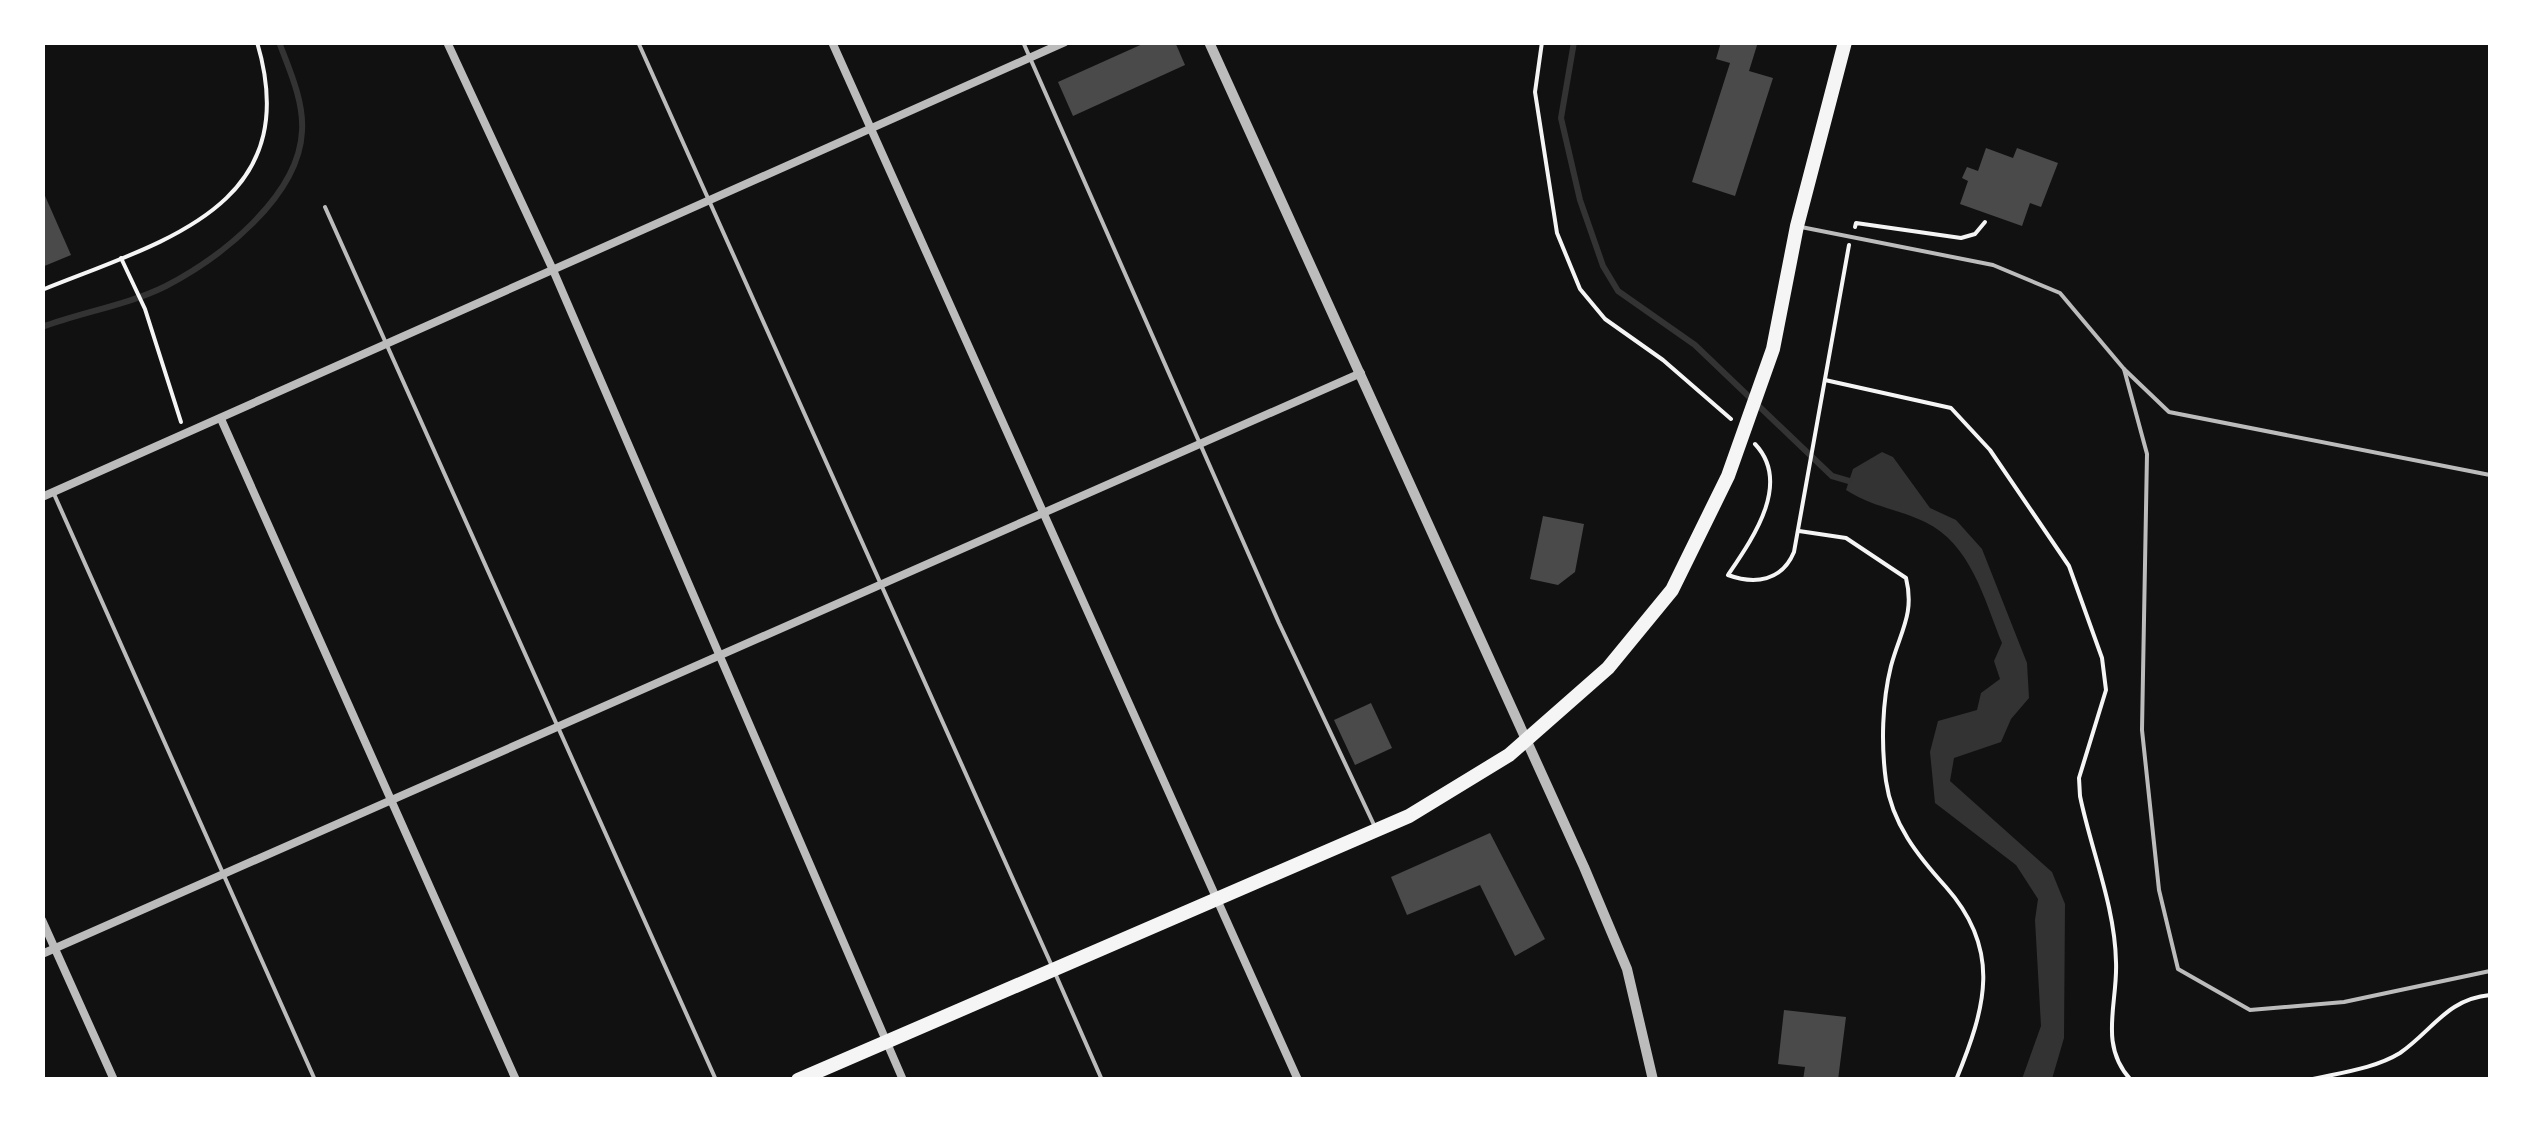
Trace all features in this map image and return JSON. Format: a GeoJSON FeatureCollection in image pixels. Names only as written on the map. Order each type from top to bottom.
{"type":"FeatureCollection","features":[{"type":"Feature","properties":{"kind":"highway"},"geometry":{"type":"LineString","coordinates":[[798,1080],[1378,831],[1460,787],[1528,739],[1598,677],[1672,590],[1728,476],[1772,349],[1796,226],[1845,42]]}},
{"type":"Feature","properties":{"kind":"street"},"geometry":{"type":"LineString","coordinates":[[447,42],[553,270],[903,1080]]}},
{"type":"Feature","properties":{"kind":"street"},"geometry":{"type":"LineString","coordinates":[[832,42],[1298,1080]]}},
{"type":"Feature","properties":{"kind":"street"},"geometry":{"type":"LineString","coordinates":[[42,497],[1065,42]]}},
{"type":"Feature","properties":{"kind":"street"},"geometry":{"type":"LineString","coordinates":[[1209,42],[1528,739],[1627,969],[1653,1080]]}},
{"type":"Feature","properties":{"kind":"street"},"geometry":{"type":"LineString","coordinates":[[42,954],[1361,373]]}},
{"type":"Feature","properties":{"kind":"street"},"geometry":{"type":"LineString","coordinates":[[221,419],[516,1080]]}},
{"type":"Feature","properties":{"kind":"street"},"geometry":{"type":"LineString","coordinates":[[42,920],[114,1080]]}},
{"type":"Feature","properties":{"kind":"lane"},"geometry":{"type":"LineString","coordinates":[[638,42],[1102,1080]]}},
{"type":"Feature","properties":{"kind":"lane"},"geometry":{"type":"LineString","coordinates":[[1023,42],[1378,831]]}},
{"type":"Feature","properties":{"kind":"lane"},"geometry":{"type":"LineString","coordinates":[[325,206],[390,343],[716,1080]]}},
{"type":"Feature","properties":{"kind":"lane"},"geometry":{"type":"LineString","coordinates":[[1796,226],[1994,265],[2060,293],[2124,369],[2170,412],[2490,476]]}},
{"type":"Feature","properties":{"kind":"lane"},"geometry":{"type":"LineString","coordinates":[[2124,369],[2147,454],[2142,730],[2159,890],[2178,969],[2250,1010],[2344,1002],[2490,971]]}},
{"type":"Feature","properties":{"kind":"lane"},"geometry":{"type":"LineString","coordinates":[[54,492],[314,1080]]}},
{"type":"Feature","properties":{"kind":"path"},"geometry":{"type":"LineString","coordinates":[[42,290],[196,226],[250,172],[270,98],[257,42]]}},
{"type":"Feature","properties":{"kind":"path"},"geometry":{"type":"LineString","coordinates":[[1542,42],[1535,92],[1558,233],[1580,289],[1605,319],[1663,360],[1732,420]]}},
{"type":"Feature","properties":{"kind":"path"},"geometry":{"type":"LineString","coordinates":[[1744,433],[1768,458],[1773,484],[1745,550],[1728,575],[1751,582],[1778,574],[1789,564],[1799,531],[1856,222],[1949,238],[1975,234],[1985,222]]}},
{"type":"Feature","properties":{"kind":"path"},"geometry":{"type":"LineString","coordinates":[[122,258],[145,310],[180,422]]}},
{"type":"Feature","properties":{"kind":"path"},"geometry":{"type":"LineString","coordinates":[[1825,380],[1951,408],[1990,450],[2069,566],[2102,658],[2106,690],[2079,778],[2080,796],[2114,932],[2113,1046],[2122,1070],[2131,1080]]}},
{"type":"Feature","properties":{"kind":"path"},"geometry":{"type":"LineString","coordinates":[[1799,531],[1846,538],[1906,578],[1912,602],[1891,664],[1886,702],[1886,786],[1908,843],[1967,912],[1985,961],[1978,1016],[1956,1080]]}},
{"type":"Feature","properties":{"kind":"path"},"geometry":{"type":"LineString","coordinates":[[2309,1080],[2380,1063],[2401,1052],[2456,1002],[2490,995]]}},
{"type":"Feature","properties":{"kind":"shaded area"},"geometry":{"type":"Polygon","coordinates":[[[1882,452],[1893,457],[1930,508],[1956,520],[1982,549],[2027,663],[2029,698],[2011,719],[2001,742],[1954,758],[1950,781],[2052,872],[2065,904],[2064,1038],[2052,1079],[2022,1079],[2041,1026],[2035,920],[2038,899],[2016,865],[1935,803],[1930,752],[1938,721],[1977,710],[1981,693],[2000,679],[1994,661],[2002,643],[1974,574],[1954,544],[1925,522],[1846,490],[1853,469],[1882,452]]]}},
{"type":"Feature","properties":{"kind":"building"},"geometry":{"type":"Polygon","coordinates":[[[1147,42],[1175,42],[1185,65],[1073,116],[1058,82],[1147,42]]]}},
{"type":"Feature","properties":{"kind":"building"},"geometry":{"type":"Polygon","coordinates":[[[1721,42],[1758,42],[1749,71],[1773,78],[1735,196],[1692,182],[1730,63],[1716,59],[1721,42]]]}},
{"type":"Feature","properties":{"kind":"building"},"geometry":{"type":"Polygon","coordinates":[[[1986,148],[2013,158],[2017,148],[2058,163],[2041,207],[2030,203],[2022,226],[1960,204],[1968,181],[1962,178],[1967,167],[1978,171],[1986,148]]]}},
{"type":"Feature","properties":{"kind":"building"},"geometry":{"type":"Polygon","coordinates":[[[42,189],[71,255],[42,267],[42,189]]]}},
{"type":"Feature","properties":{"kind":"building"},"geometry":{"type":"Polygon","coordinates":[[[1543,516],[1584,524],[1575,572],[1558,585],[1530,579],[1543,516]]]}},
{"type":"Feature","properties":{"kind":"building"},"geometry":{"type":"Polygon","coordinates":[[[1371,703],[1392,748],[1355,765],[1334,720],[1371,703]]]}},
{"type":"Feature","properties":{"kind":"building"},"geometry":{"type":"Polygon","coordinates":[[[1490,833],[1545,939],[1515,956],[1480,885],[1407,915],[1391,877],[1490,833]]]}},
{"type":"Feature","properties":{"kind":"building"},"geometry":{"type":"Polygon","coordinates":[[[1784,1010],[1846,1017],[1838,1080],[1803,1080],[1805,1067],[1778,1064],[1784,1010]]]}},
{"type":"Feature","properties":{"kind":"waterway"},"geometry":{"type":"LineString","coordinates":[[42,327],[166,286],[232,242],[272,202],[298,155],[302,131],[298,97],[279,42]]}},
{"type":"Feature","properties":{"kind":"waterway"},"geometry":{"type":"LineString","coordinates":[[1574,42],[1561,118],[1580,200],[1603,266],[1618,291],[1695,345],[1832,476],[1849,481]]}}]}
